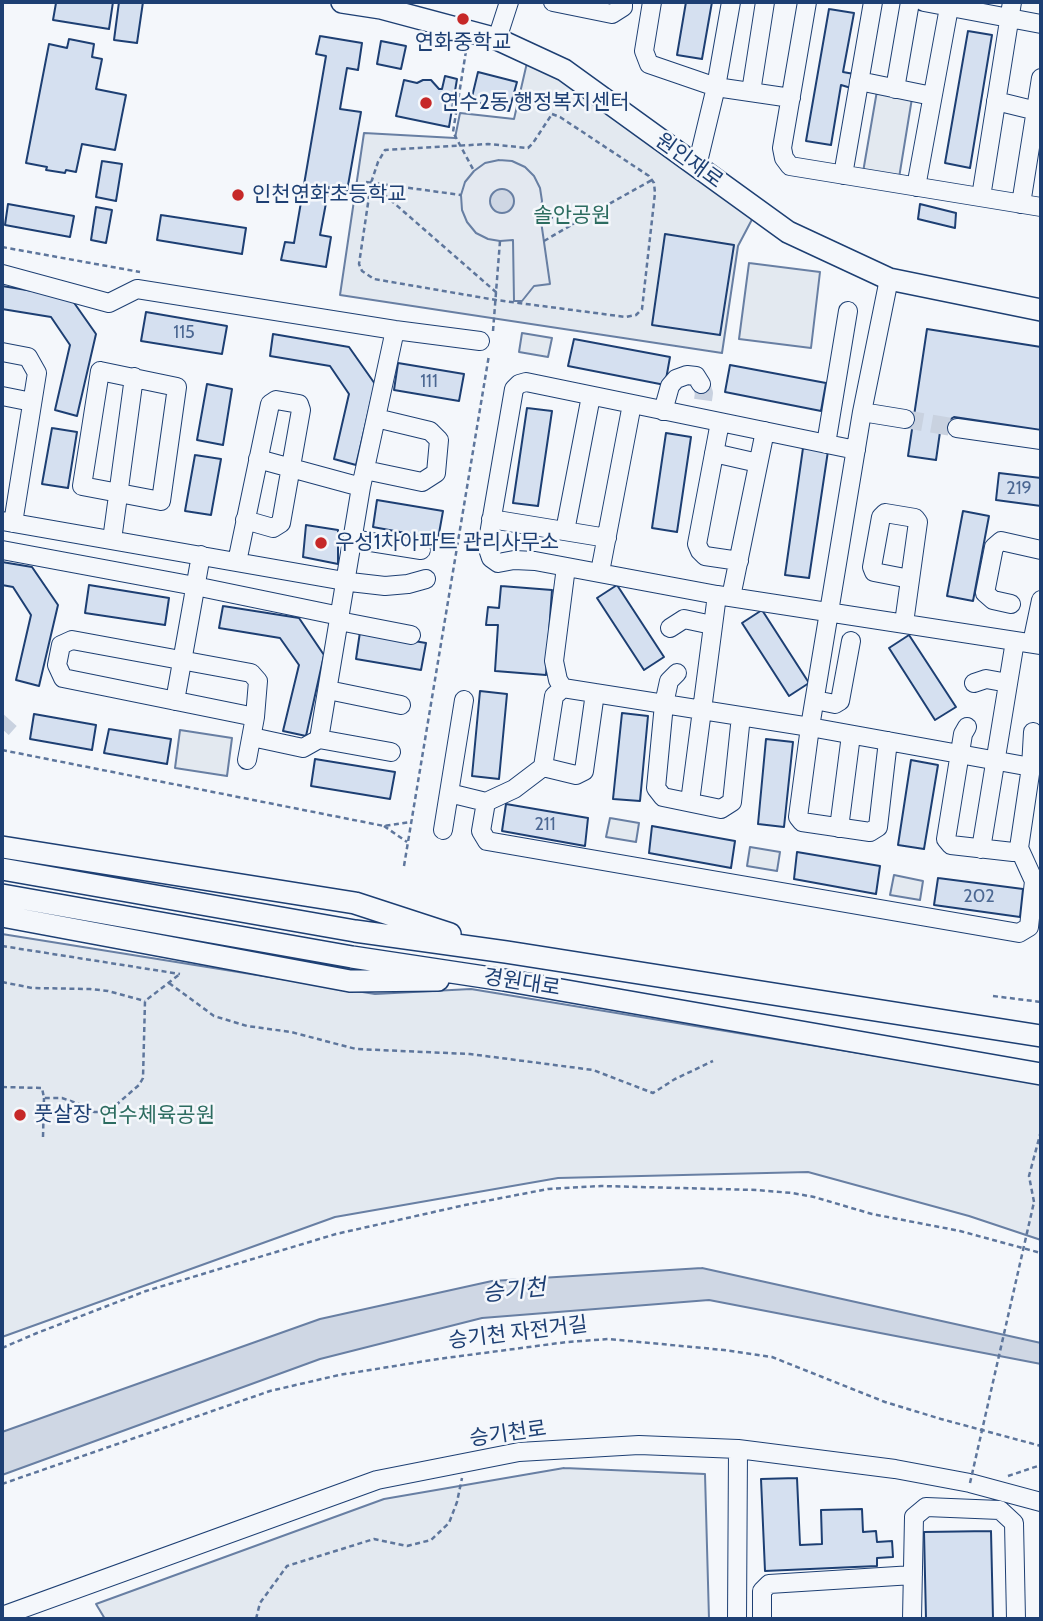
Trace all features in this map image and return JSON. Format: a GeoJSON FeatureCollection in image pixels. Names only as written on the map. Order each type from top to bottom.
{"type":"FeatureCollection","features":[{"type":"Feature","properties":{"kind":"main road","name":"원인재로"},"geometry":{"type":"LineString","coordinates":[[342,2],[381,8],[497,39],[564,70],[788,232],[889,279],[1041,310]]}},
{"type":"Feature","properties":{"kind":"main road"},"geometry":{"type":"LineString","coordinates":[[2,847],[355,903],[506,952]]}},
{"type":"Feature","properties":{"kind":"main road","name":"경원대로"},"geometry":{"type":"LineString","coordinates":[[2,869],[355,931],[1041,1036]]}},
{"type":"Feature","properties":{"kind":"main road","name":"경원대로"},"geometry":{"type":"LineString","coordinates":[[2,895],[352,957],[504,979],[1041,1074]]}},
{"type":"Feature","properties":{"kind":"main road"},"geometry":{"type":"LineString","coordinates":[[2,916],[350,981],[504,979]]}},
{"type":"Feature","properties":{"kind":"street"},"geometry":{"type":"LineString","coordinates":[[497,39],[509,2]]}},
{"type":"Feature","properties":{"kind":"street"},"geometry":{"type":"LineString","coordinates":[[553,2],[584,5],[612,14],[623,6],[624,2]]}},
{"type":"Feature","properties":{"kind":"street"},"geometry":{"type":"LineString","coordinates":[[652,2],[644,51],[649,64],[716,87],[790,98]]}},
{"type":"Feature","properties":{"kind":"street"},"geometry":{"type":"LineString","coordinates":[[697,166],[716,87],[731,2]]}},
{"type":"Feature","properties":{"kind":"street"},"geometry":{"type":"LineString","coordinates":[[751,92],[765,2]]}},
{"type":"Feature","properties":{"kind":"street"},"geometry":{"type":"LineString","coordinates":[[807,2],[782,148],[784,158],[790,166],[1041,207]]}},
{"type":"Feature","properties":{"kind":"street"},"geometry":{"type":"LineString","coordinates":[[843,175],[873,2]]}},
{"type":"Feature","properties":{"kind":"street"},"geometry":{"type":"LineString","coordinates":[[895,89],[910,2]]}},
{"type":"Feature","properties":{"kind":"street"},"geometry":{"type":"LineString","coordinates":[[924,2],[1011,10],[1041,24]]}},
{"type":"Feature","properties":{"kind":"street"},"geometry":{"type":"LineString","coordinates":[[916,187],[949,4]]}},
{"type":"Feature","properties":{"kind":"street"},"geometry":{"type":"LineString","coordinates":[[981,197],[1011,10]]}},
{"type":"Feature","properties":{"kind":"street"},"geometry":{"type":"LineString","coordinates":[[1021,204],[1039,112],[1041,78]]}},
{"type":"Feature","properties":{"kind":"street"},"geometry":{"type":"LineString","coordinates":[[859,81],[933,96]]}},
{"type":"Feature","properties":{"kind":"street"},"geometry":{"type":"LineString","coordinates":[[996,102],[1039,112]]}},
{"type":"Feature","properties":{"kind":"street"},"geometry":{"type":"LineString","coordinates":[[2,274],[110,303],[137,289],[487,343]]}},
{"type":"Feature","properties":{"kind":"street"},"geometry":{"type":"LineString","coordinates":[[888,741],[878,827],[870,832],[802,822],[798,817],[810,727],[862,412],[889,279]]}},
{"type":"Feature","properties":{"kind":"street"},"geometry":{"type":"LineString","coordinates":[[826,444],[848,311]]}},
{"type":"Feature","properties":{"kind":"street"},"geometry":{"type":"LineString","coordinates":[[319,739],[363,478],[395,330]]}},
{"type":"Feature","properties":{"kind":"street"},"geometry":{"type":"LineString","coordinates":[[2,352],[28,357],[37,373],[8,522],[346,581],[385,586],[426,579]]}},
{"type":"Feature","properties":{"kind":"street"},"geometry":{"type":"LineString","coordinates":[[100,371],[177,387],[161,500],[118,492],[82,486],[100,371]]}},
{"type":"Feature","properties":{"kind":"street"},"geometry":{"type":"LineString","coordinates":[[663,411],[670,386],[676,379],[687,375],[696,376],[701,384]]}},
{"type":"Feature","properties":{"kind":"street"},"geometry":{"type":"LineString","coordinates":[[112,540],[134,377]]}},
{"type":"Feature","properties":{"kind":"street"},"geometry":{"type":"LineString","coordinates":[[856,450],[526,382],[514,389],[487,547],[491,558],[498,563],[514,560],[535,561],[724,596],[1030,643]]}},
{"type":"Feature","properties":{"kind":"street"},"geometry":{"type":"LineString","coordinates":[[2,396],[32,402]]}},
{"type":"Feature","properties":{"kind":"street"},"geometry":{"type":"LineString","coordinates":[[565,531],[591,396]]}},
{"type":"Feature","properties":{"kind":"street"},"geometry":{"type":"LineString","coordinates":[[237,562],[270,404],[275,400],[299,404],[301,410],[281,523],[273,528],[246,520]]}},
{"type":"Feature","properties":{"kind":"street"},"geometry":{"type":"LineString","coordinates":[[600,572],[632,404]]}},
{"type":"Feature","properties":{"kind":"street"},"geometry":{"type":"LineString","coordinates":[[862,412],[905,419]]}},
{"type":"Feature","properties":{"kind":"street"},"geometry":{"type":"LineString","coordinates":[[258,459],[291,468],[363,478],[422,482],[436,473],[439,440],[429,431],[376,418]]}},
{"type":"Feature","properties":{"kind":"street"},"geometry":{"type":"LineString","coordinates":[[720,422],[698,544],[705,556],[738,561]]}},
{"type":"Feature","properties":{"kind":"street"},"geometry":{"type":"LineString","coordinates":[[957,428],[1041,440]]}},
{"type":"Feature","properties":{"kind":"street"},"geometry":{"type":"LineString","coordinates":[[690,803],[712,625],[738,561],[765,431]]}},
{"type":"Feature","properties":{"kind":"street"},"geometry":{"type":"LineString","coordinates":[[714,453],[758,463]]}},
{"type":"Feature","properties":{"kind":"street"},"geometry":{"type":"LineString","coordinates":[[491,519],[607,538]]}},
{"type":"Feature","properties":{"kind":"street"},"geometry":{"type":"LineString","coordinates":[[352,539],[421,550]]}},
{"type":"Feature","properties":{"kind":"street"},"geometry":{"type":"LineString","coordinates":[[1011,604],[993,600],[985,593],[994,547],[1001,541],[1041,550]]}},
{"type":"Feature","properties":{"kind":"street"},"geometry":{"type":"LineString","coordinates":[[2,550],[195,586],[411,635]]}},
{"type":"Feature","properties":{"kind":"street"},"geometry":{"type":"LineString","coordinates":[[175,701],[201,555]]}},
{"type":"Feature","properties":{"kind":"street"},"geometry":{"type":"LineString","coordinates":[[566,567],[554,661],[558,680],[564,688],[810,727],[1031,767]]}},
{"type":"Feature","properties":{"kind":"street"},"geometry":{"type":"LineString","coordinates":[[904,623],[910,579]]}},
{"type":"Feature","properties":{"kind":"street"},"geometry":{"type":"LineString","coordinates":[[981,849],[1008,683],[1030,643],[1041,600]]}},
{"type":"Feature","properties":{"kind":"street"},"geometry":{"type":"LineString","coordinates":[[670,628],[684,619],[712,625]]}},
{"type":"Feature","properties":{"kind":"street"},"geometry":{"type":"LineString","coordinates":[[247,760],[255,717],[258,681],[251,673],[72,640],[61,645],[57,665],[63,678],[255,717]]}},
{"type":"Feature","properties":{"kind":"street"},"geometry":{"type":"LineString","coordinates":[[815,700],[835,704],[840,701],[850,641]]}},
{"type":"Feature","properties":{"kind":"street"},"geometry":{"type":"LineString","coordinates":[[677,673],[669,681],[664,704],[656,788],[663,797],[721,809],[732,802],[741,716]]}},
{"type":"Feature","properties":{"kind":"street"},"geometry":{"type":"LineString","coordinates":[[974,683],[986,679],[1008,683]]}},
{"type":"Feature","properties":{"kind":"street"},"geometry":{"type":"LineString","coordinates":[[449,793],[486,802],[514,789],[543,767],[554,696],[564,688]]}},
{"type":"Feature","properties":{"kind":"street"},"geometry":{"type":"LineString","coordinates":[[328,690],[401,705]]}},
{"type":"Feature","properties":{"kind":"street"},"geometry":{"type":"LineString","coordinates":[[543,767],[576,775],[584,771],[595,693]]}},
{"type":"Feature","properties":{"kind":"street"},"geometry":{"type":"LineString","coordinates":[[443,830],[464,700]]}},
{"type":"Feature","properties":{"kind":"street"},"geometry":{"type":"LineString","coordinates":[[967,727],[963,734],[946,839],[951,845],[981,849],[1013,852],[1019,848]]}},
{"type":"Feature","properties":{"kind":"street"},"geometry":{"type":"LineString","coordinates":[[486,802],[481,831],[487,841],[1019,933],[1029,927],[1034,881],[1019,848],[1031,767],[1033,732]]}},
{"type":"Feature","properties":{"kind":"street"},"geometry":{"type":"LineString","coordinates":[[839,828],[851,735]]}},
{"type":"Feature","properties":{"kind":"street"},"geometry":{"type":"LineString","coordinates":[[252,737],[303,748],[319,739],[391,752]]}},
{"type":"Feature","properties":{"kind":"street","name":"승기천로"},"geometry":{"type":"LineString","coordinates":[[2,1616],[377,1480],[519,1452],[639,1445],[738,1449],[895,1469],[970,1483],[1041,1502]]}},
{"type":"Feature","properties":{"kind":"street"},"geometry":{"type":"LineString","coordinates":[[737,1619],[738,1449]]}},
{"type":"Feature","properties":{"kind":"street"},"geometry":{"type":"LineString","coordinates":[[912,1619],[914,1517],[926,1507],[1000,1510],[1014,1523],[1016,1619]]}},
{"type":"Feature","properties":{"kind":"street"},"geometry":{"type":"LineString","coordinates":[[762,1619],[762,1591],[769,1584],[913,1575]]}},
{"type":"Feature","properties":{"kind":"path"},"geometry":{"type":"LineString","coordinates":[[470,31],[453,132],[474,171]]}},
{"type":"Feature","properties":{"kind":"path"},"geometry":{"type":"LineString","coordinates":[[552,114],[652,180],[655,193],[645,284],[642,309],[636,316],[626,317],[496,300],[374,279],[362,271],[359,264],[368,182],[385,150],[488,144],[528,148],[552,114]]}},
{"type":"Feature","properties":{"kind":"path"},"geometry":{"type":"LineString","coordinates":[[544,241],[652,180]]}},
{"type":"Feature","properties":{"kind":"path"},"geometry":{"type":"LineString","coordinates":[[368,182],[461,195]]}},
{"type":"Feature","properties":{"kind":"path"},"geometry":{"type":"LineString","coordinates":[[368,182],[497,293]]}},
{"type":"Feature","properties":{"kind":"path"},"geometry":{"type":"LineString","coordinates":[[540,214],[573,224]]}},
{"type":"Feature","properties":{"kind":"path"},"geometry":{"type":"LineString","coordinates":[[404,866],[496,300],[500,242]]}},
{"type":"Feature","properties":{"kind":"path"},"geometry":{"type":"LineString","coordinates":[[2,750],[384,827],[411,822]]}},
{"type":"Feature","properties":{"kind":"path"},"geometry":{"type":"LineString","coordinates":[[384,827],[408,843]]}},
{"type":"Feature","properties":{"kind":"path"},"geometry":{"type":"LineString","coordinates":[[2,946],[180,974],[145,1001]]}},
{"type":"Feature","properties":{"kind":"path"},"geometry":{"type":"LineString","coordinates":[[2,982],[32,988],[107,991],[145,1001]]}},
{"type":"Feature","properties":{"kind":"path"},"geometry":{"type":"LineString","coordinates":[[169,983],[214,1016],[247,1026],[291,1032],[356,1049],[470,1054],[593,1070],[653,1093],[713,1061]]}},
{"type":"Feature","properties":{"kind":"path"},"geometry":{"type":"LineString","coordinates":[[993,996],[1041,1002]]}},
{"type":"Feature","properties":{"kind":"path"},"geometry":{"type":"LineString","coordinates":[[44,1098],[62,1098],[94,1112],[108,1112],[139,1085],[143,1079],[145,1001]]}},
{"type":"Feature","properties":{"kind":"path"},"geometry":{"type":"LineString","coordinates":[[2,1087],[42,1088],[43,1137]]}},
{"type":"Feature","properties":{"kind":"path"},"geometry":{"type":"LineString","coordinates":[[970,1483],[1034,1202],[1029,1176],[1041,1131]]}},
{"type":"Feature","properties":{"kind":"path"},"geometry":{"type":"LineString","coordinates":[[2,1348],[146,1291],[336,1234],[548,1189],[601,1186],[792,1193],[872,1214],[960,1231],[1041,1254]]}},
{"type":"Feature","properties":{"kind":"path","name":"승기천 자전거길"},"geometry":{"type":"LineString","coordinates":[[2,1484],[270,1391],[339,1375],[438,1359],[608,1339],[772,1357],[885,1402],[1041,1446]]}},
{"type":"Feature","properties":{"kind":"path"},"geometry":{"type":"LineString","coordinates":[[256,1619],[260,1603],[287,1566],[374,1539],[407,1546],[431,1540],[449,1523],[463,1474],[472,1461]]}},
{"type":"Feature","properties":{"kind":"green space","name":"솔안공원"},"geometry":{"type":"Polygon","coordinates":[[[529,54],[757,210],[738,246],[722,353],[340,295],[364,133],[455,138],[460,113],[514,119],[529,54]]]}},
{"type":"Feature","properties":{"kind":"green space"},"geometry":{"type":"Polygon","coordinates":[[[878,85],[913,92],[898,184],[862,178],[878,85]]]}},
{"type":"Feature","properties":{"kind":"green space"},"geometry":{"type":"Polygon","coordinates":[[[749,263],[820,272],[811,348],[739,339],[749,263]]]}},
{"type":"Feature","properties":{"kind":"green space"},"geometry":{"type":"Polygon","coordinates":[[[522,333],[552,338],[548,357],[519,352],[522,333]]]}},
{"type":"Feature","properties":{"kind":"green space"},"geometry":{"type":"Polygon","coordinates":[[[180,730],[232,738],[227,776],[175,768],[180,730]]]}},
{"type":"Feature","properties":{"kind":"green space"},"geometry":{"type":"Polygon","coordinates":[[[610,818],[639,823],[636,842],[606,837],[610,818]]]}},
{"type":"Feature","properties":{"kind":"green space"},"geometry":{"type":"Polygon","coordinates":[[[750,847],[780,852],[777,871],[747,866],[750,847]]]}},
{"type":"Feature","properties":{"kind":"green space"},"geometry":{"type":"Polygon","coordinates":[[[894,875],[923,881],[920,900],[890,895],[894,875]]]}},
{"type":"Feature","properties":{"kind":"green space","name":"연수체육공원"},"geometry":{"type":"Polygon","coordinates":[[[2,934],[375,994],[471,989],[1041,1083],[1041,1240],[969,1216],[808,1172],[558,1178],[335,1217],[2,1337],[2,934]]]}},
{"type":"Feature","properties":{"kind":"green space"},"geometry":{"type":"Polygon","coordinates":[[[564,1468],[705,1474],[709,1619],[105,1619],[96,1604],[384,1499],[564,1468]]]}},
{"type":"Feature","properties":{"kind":"shaded area"},"geometry":{"type":"Polygon","coordinates":[[[512,161],[525,167],[540,188],[540,214],[550,284],[534,286],[522,301],[514,301],[513,240],[488,239],[476,233],[462,210],[461,195],[465,182],[485,163],[512,161]]]}},
{"type":"Feature","properties":{"kind":"water"},"geometry":{"type":"Polygon","coordinates":[[[502,189],[511,192],[514,201],[511,210],[502,213],[493,210],[490,201],[493,192],[502,189]]]}},
{"type":"Feature","properties":{"kind":"water","name":"승기천"},"geometry":{"type":"Polygon","coordinates":[[[702,1268],[1041,1343],[1041,1364],[709,1300],[482,1318],[320,1359],[2,1475],[2,1432],[320,1319],[492,1281],[702,1268]]]}},
{"type":"Feature","properties":{"kind":"building"},"geometry":{"type":"Polygon","coordinates":[[[50,2],[113,2],[109,29],[53,20],[56,3],[50,2]]]}},
{"type":"Feature","properties":{"kind":"building"},"geometry":{"type":"Polygon","coordinates":[[[119,2],[143,2],[137,43],[114,40],[119,2]]]}},
{"type":"Feature","properties":{"kind":"building"},"geometry":{"type":"Polygon","coordinates":[[[686,2],[712,2],[702,59],[677,55],[686,2]]]}},
{"type":"Feature","properties":{"kind":"building"},"geometry":{"type":"Polygon","coordinates":[[[829,9],[854,13],[843,72],[854,74],[851,88],[841,85],[831,145],[806,141],[829,9]]]}},
{"type":"Feature","properties":{"kind":"building"},"geometry":{"type":"Polygon","coordinates":[[[968,31],[992,35],[970,168],[945,163],[968,31]]]}},
{"type":"Feature","properties":{"kind":"building"},"geometry":{"type":"Polygon","coordinates":[[[320,36],[362,43],[358,70],[347,68],[340,109],[361,112],[347,191],[329,187],[320,235],[331,237],[326,267],[281,260],[285,242],[294,243],[326,56],[316,54],[320,36]]]}},
{"type":"Feature","properties":{"kind":"building"},"geometry":{"type":"Polygon","coordinates":[[[69,39],[94,44],[92,57],[102,59],[96,89],[126,95],[115,150],[82,144],[76,172],[66,170],[65,173],[26,163],[49,44],[67,48],[69,39]]]}},
{"type":"Feature","properties":{"kind":"building"},"geometry":{"type":"Polygon","coordinates":[[[381,41],[406,46],[401,69],[377,64],[381,41]]]}},
{"type":"Feature","properties":{"kind":"building"},"geometry":{"type":"Polygon","coordinates":[[[478,72],[517,82],[509,111],[471,101],[478,72]]]}},
{"type":"Feature","properties":{"kind":"building","name":"연수2동 행정복지센터"},"geometry":{"type":"Polygon","coordinates":[[[445,76],[457,79],[449,127],[396,116],[404,80],[417,83],[431,80],[442,89],[445,76]]]}},
{"type":"Feature","properties":{"kind":"building"},"geometry":{"type":"Polygon","coordinates":[[[102,161],[122,164],[116,201],[96,197],[102,161]]]}},
{"type":"Feature","properties":{"kind":"building"},"geometry":{"type":"Polygon","coordinates":[[[8,204],[74,216],[70,237],[5,225],[8,204]]]}},
{"type":"Feature","properties":{"kind":"building"},"geometry":{"type":"Polygon","coordinates":[[[920,204],[956,213],[955,228],[918,219],[920,204]]]}},
{"type":"Feature","properties":{"kind":"building"},"geometry":{"type":"Polygon","coordinates":[[[96,207],[112,210],[106,243],[91,240],[96,207]]]}},
{"type":"Feature","properties":{"kind":"building"},"geometry":{"type":"Polygon","coordinates":[[[161,215],[246,228],[242,254],[157,240],[161,215]]]}},
{"type":"Feature","properties":{"kind":"building"},"geometry":{"type":"Polygon","coordinates":[[[665,234],[734,245],[720,335],[652,325],[665,234]]]}},
{"type":"Feature","properties":{"kind":"building"},"geometry":{"type":"Polygon","coordinates":[[[2,286],[70,297],[96,334],[77,416],[55,410],[70,345],[51,317],[2,309],[2,286]]]}},
{"type":"Feature","properties":{"kind":"building"},"geometry":{"type":"Polygon","coordinates":[[[146,312],[227,326],[222,354],[141,341],[146,312]]]}},
{"type":"Feature","properties":{"kind":"building"},"geometry":{"type":"Polygon","coordinates":[[[927,329],[1041,347],[1041,430],[954,417],[941,425],[936,460],[908,456],[927,329]]]}},
{"type":"Feature","properties":{"kind":"building"},"geometry":{"type":"Polygon","coordinates":[[[273,334],[349,347],[375,384],[356,465],[334,459],[349,394],[330,366],[270,356],[273,334]]]}},
{"type":"Feature","properties":{"kind":"building"},"geometry":{"type":"Polygon","coordinates":[[[574,339],[670,357],[665,385],[568,366],[574,339]]]}},
{"type":"Feature","properties":{"kind":"building"},"geometry":{"type":"Polygon","coordinates":[[[398,363],[464,374],[459,401],[394,390],[398,363]]]}},
{"type":"Feature","properties":{"kind":"building"},"geometry":{"type":"Polygon","coordinates":[[[730,365],[826,383],[821,411],[725,392],[730,365]]]}},
{"type":"Feature","properties":{"kind":"building"},"geometry":{"type":"Polygon","coordinates":[[[207,384],[232,389],[223,445],[197,440],[207,384]]]}},
{"type":"Feature","properties":{"kind":"building"},"geometry":{"type":"Polygon","coordinates":[[[527,408],[552,411],[538,506],[513,503],[527,408]]]}},
{"type":"Feature","properties":{"kind":"building"},"geometry":{"type":"Polygon","coordinates":[[[52,428],[77,432],[68,488],[42,484],[52,428]]]}},
{"type":"Feature","properties":{"kind":"building"},"geometry":{"type":"Polygon","coordinates":[[[666,433],[691,437],[677,532],[652,528],[666,433]]]}},
{"type":"Feature","properties":{"kind":"building"},"geometry":{"type":"Polygon","coordinates":[[[803,448],[828,451],[809,578],[785,575],[803,448]]]}},
{"type":"Feature","properties":{"kind":"building"},"geometry":{"type":"Polygon","coordinates":[[[195,455],[221,459],[211,515],[185,511],[195,455]]]}},
{"type":"Feature","properties":{"kind":"building"},"geometry":{"type":"Polygon","coordinates":[[[999,473],[1041,478],[1041,506],[996,500],[999,473]]]}},
{"type":"Feature","properties":{"kind":"building"},"geometry":{"type":"Polygon","coordinates":[[[377,500],[443,511],[438,539],[373,527],[377,500]]]}},
{"type":"Feature","properties":{"kind":"building"},"geometry":{"type":"Polygon","coordinates":[[[963,511],[989,516],[973,601],[947,596],[963,511]]]}},
{"type":"Feature","properties":{"kind":"building","name":"우성1차아파트 관리사무소"},"geometry":{"type":"Polygon","coordinates":[[[306,525],[338,530],[338,564],[303,557],[306,525]]]}},
{"type":"Feature","properties":{"kind":"building"},"geometry":{"type":"Polygon","coordinates":[[[2,562],[32,567],[58,605],[39,686],[16,680],[31,615],[13,587],[2,585],[2,562]]]}},
{"type":"Feature","properties":{"kind":"building"},"geometry":{"type":"Polygon","coordinates":[[[89,585],[169,598],[165,625],[85,613],[89,585]]]}},
{"type":"Feature","properties":{"kind":"building"},"geometry":{"type":"Polygon","coordinates":[[[617,585],[664,657],[644,670],[597,598],[617,585]]]}},
{"type":"Feature","properties":{"kind":"building"},"geometry":{"type":"Polygon","coordinates":[[[501,586],[552,590],[546,675],[495,671],[498,625],[486,625],[488,607],[499,608],[501,586]]]}},
{"type":"Feature","properties":{"kind":"building"},"geometry":{"type":"Polygon","coordinates":[[[223,606],[299,618],[324,655],[306,736],[283,731],[299,665],[280,638],[219,628],[223,606]]]}},
{"type":"Feature","properties":{"kind":"building"},"geometry":{"type":"Polygon","coordinates":[[[762,610],[809,683],[789,696],[742,623],[762,610]]]}},
{"type":"Feature","properties":{"kind":"building"},"geometry":{"type":"Polygon","coordinates":[[[360,632],[426,643],[421,670],[356,659],[360,632]]]}},
{"type":"Feature","properties":{"kind":"building"},"geometry":{"type":"Polygon","coordinates":[[[909,635],[956,707],[935,720],[889,648],[909,635]]]}},
{"type":"Feature","properties":{"kind":"building"},"geometry":{"type":"Polygon","coordinates":[[[480,691],[507,694],[499,779],[472,776],[480,691]]]}},
{"type":"Feature","properties":{"kind":"building"},"geometry":{"type":"Polygon","coordinates":[[[622,713],[648,716],[640,801],[613,799],[622,713]]]}},
{"type":"Feature","properties":{"kind":"building"},"geometry":{"type":"Polygon","coordinates":[[[34,714],[96,725],[92,750],[30,739],[34,714]]]}},
{"type":"Feature","properties":{"kind":"building"},"geometry":{"type":"Polygon","coordinates":[[[109,729],[171,739],[167,764],[104,753],[109,729]]]}},
{"type":"Feature","properties":{"kind":"building"},"geometry":{"type":"Polygon","coordinates":[[[766,739],[793,742],[784,827],[758,824],[766,739]]]}},
{"type":"Feature","properties":{"kind":"building"},"geometry":{"type":"Polygon","coordinates":[[[315,759],[395,772],[390,799],[311,786],[315,759]]]}},
{"type":"Feature","properties":{"kind":"building"},"geometry":{"type":"Polygon","coordinates":[[[911,760],[938,765],[924,849],[898,845],[911,760]]]}},
{"type":"Feature","properties":{"kind":"building"},"geometry":{"type":"Polygon","coordinates":[[[506,804],[588,818],[585,846],[502,831],[506,804]]]}},
{"type":"Feature","properties":{"kind":"building"},"geometry":{"type":"Polygon","coordinates":[[[652,826],[735,841],[731,868],[649,853],[652,826]]]}},
{"type":"Feature","properties":{"kind":"building"},"geometry":{"type":"Polygon","coordinates":[[[797,852],[880,866],[876,894],[794,879],[797,852]]]}},
{"type":"Feature","properties":{"kind":"building"},"geometry":{"type":"Polygon","coordinates":[[[938,878],[1023,889],[1020,917],[934,905],[938,878]]]}},
{"type":"Feature","properties":{"kind":"building"},"geometry":{"type":"Polygon","coordinates":[[[797,1478],[800,1545],[822,1544],[821,1510],[862,1509],[863,1532],[876,1531],[877,1542],[892,1541],[893,1557],[877,1558],[877,1566],[765,1571],[761,1479],[797,1478]]]}},
{"type":"Feature","properties":{"kind":"building"},"geometry":{"type":"Polygon","coordinates":[[[991,1531],[993,1619],[926,1619],[924,1532],[991,1531]]]}},
{"type":"Feature","properties":{"kind":"tunnel"},"geometry":{"type":"LineString","coordinates":[[701,384],[703,400]]}},
{"type":"Feature","properties":{"kind":"tunnel"},"geometry":{"type":"LineString","coordinates":[[905,419],[957,428]]}},
{"type":"Feature","properties":{"kind":"tunnel"},"geometry":{"type":"LineString","coordinates":[[2,729],[10,720]]}},
{"type":"Feature","properties":{"kind":"place","name":"연화중학교"},"geometry":{"type":"Point","coordinates":[463,19]}},
{"type":"Feature","properties":{"kind":"place","name":"연수2동 행정복지센터"},"geometry":{"type":"Point","coordinates":[426,103]}},
{"type":"Feature","properties":{"kind":"place","name":"인천연화초등학교"},"geometry":{"type":"Point","coordinates":[238,195]}},
{"type":"Feature","properties":{"kind":"place","name":"우성1차아파트 관리사무소"},"geometry":{"type":"Point","coordinates":[321,543]}},
{"type":"Feature","properties":{"kind":"place","name":"풋살장"},"geometry":{"type":"Point","coordinates":[20,1115]}}]}
